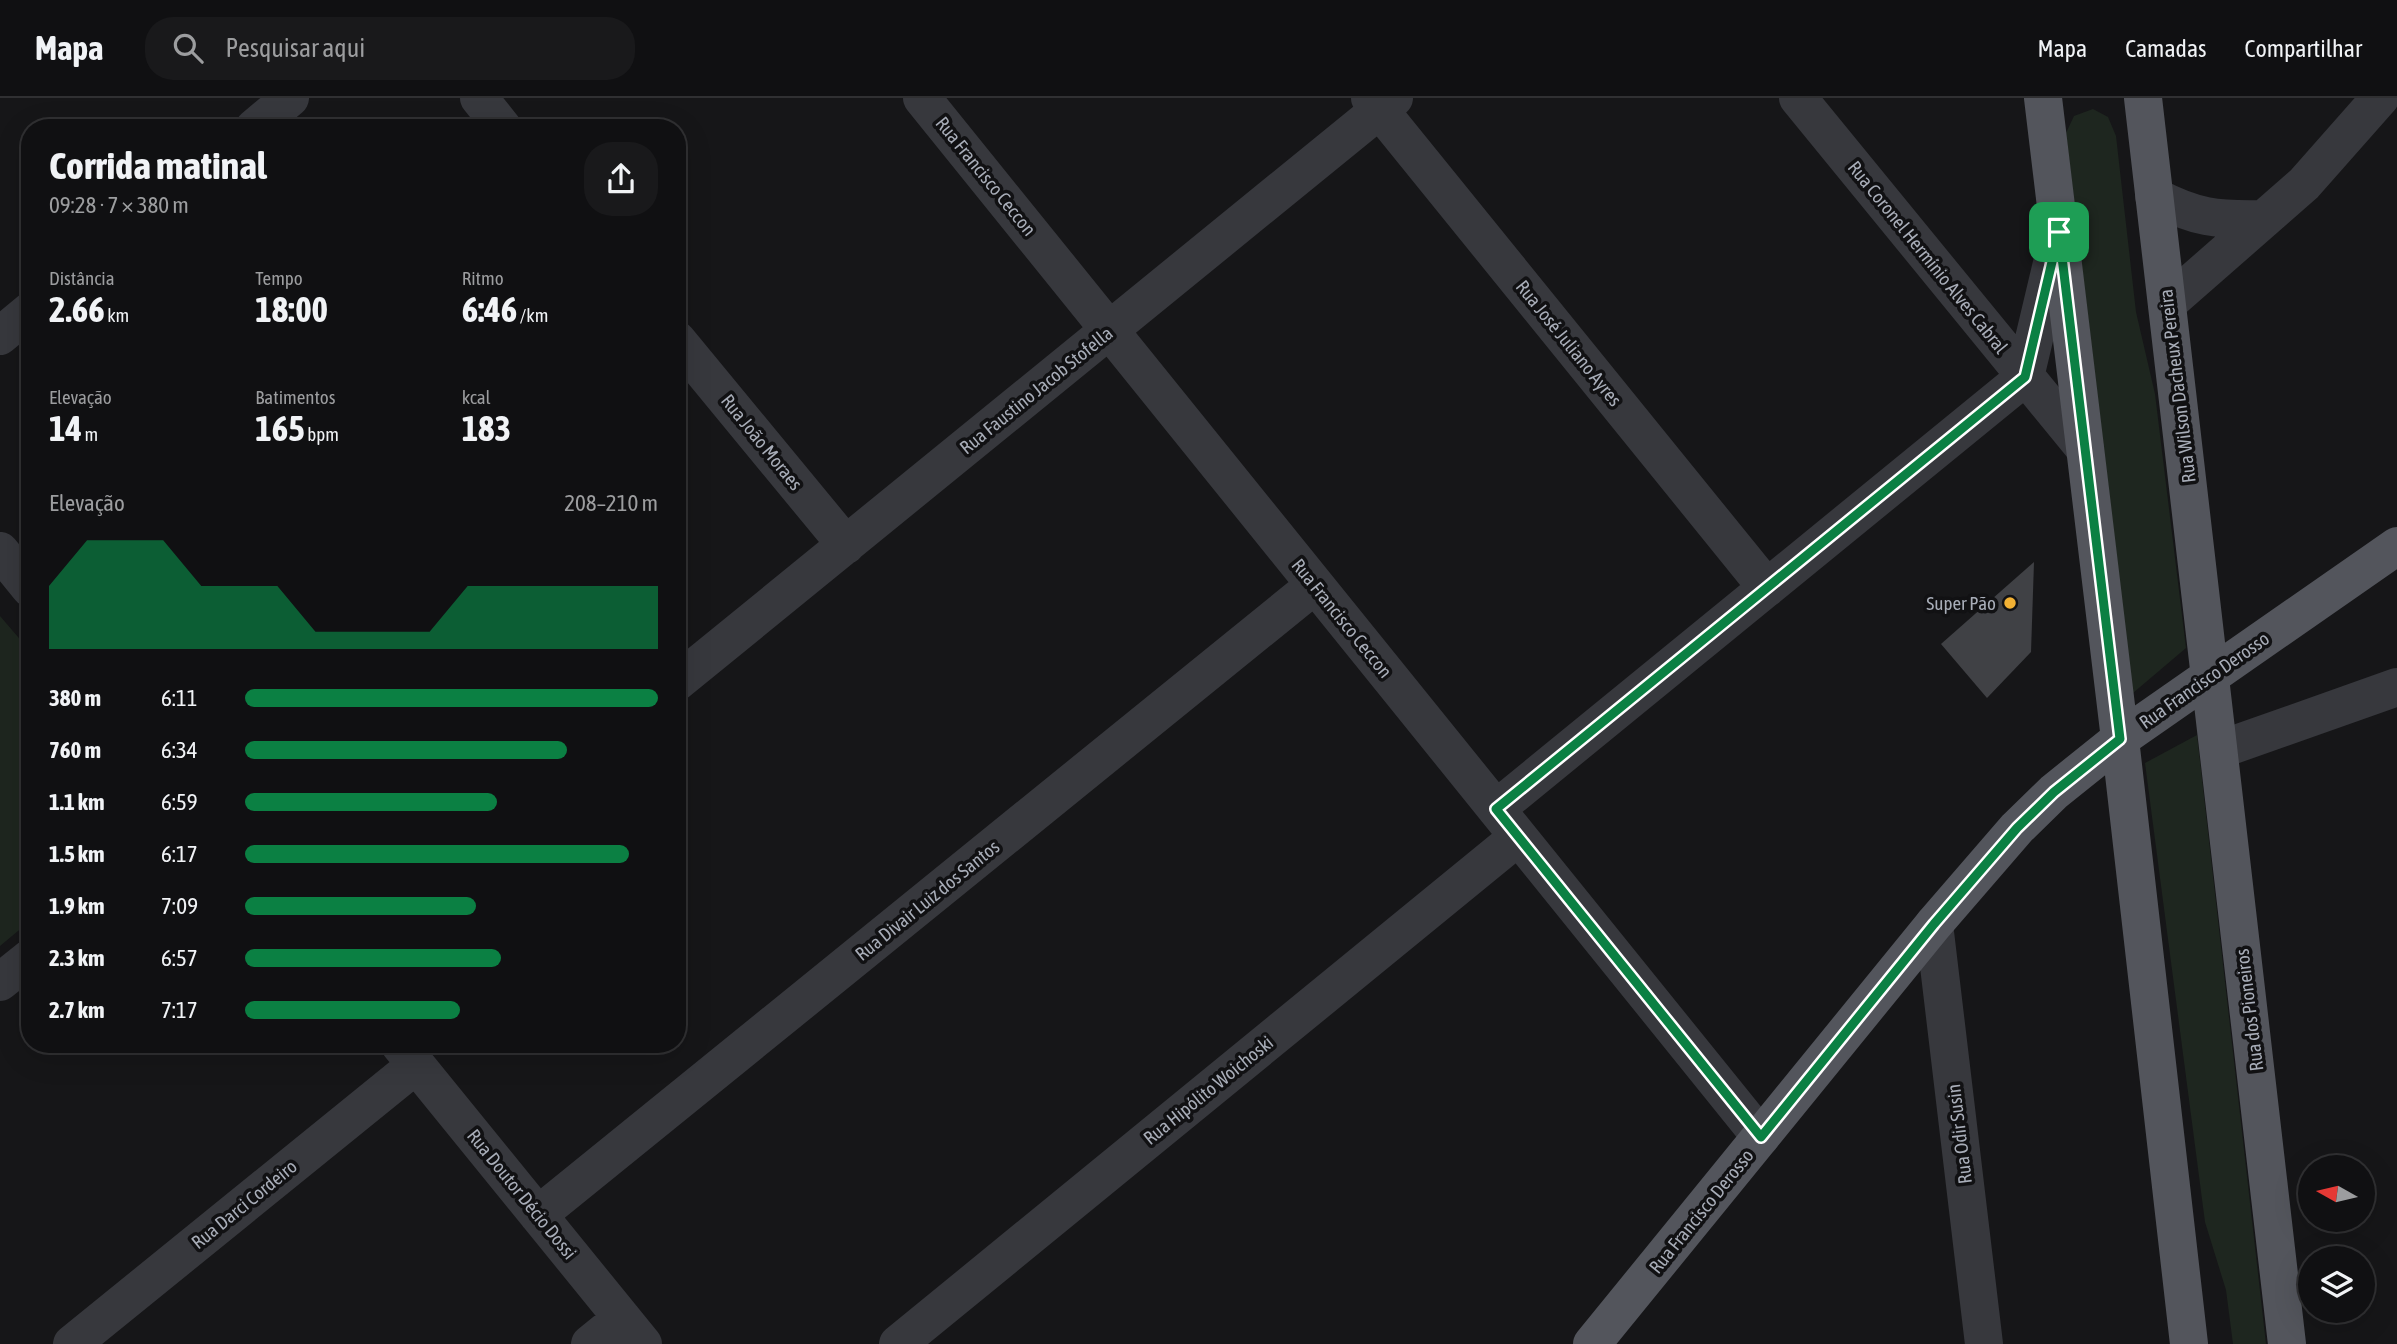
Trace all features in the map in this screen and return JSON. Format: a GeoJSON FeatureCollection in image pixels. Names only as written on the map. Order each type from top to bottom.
{"type":"FeatureCollection","features":[{"type":"Feature","properties":{"kind":"main road","name":"Rua Wilson Dacheux Pereira"},"geometry":{"type":"LineString","coordinates":[[2140,100],[2154,196],[2211,675]]}},
{"type":"Feature","properties":{"kind":"main road"},"geometry":{"type":"LineString","coordinates":[[2050,103],[2059,232],[2189,1344]]}},
{"type":"Feature","properties":{"kind":"main road","name":"Rua Francisco Derosso"},"geometry":{"type":"LineString","coordinates":[[1592,1344],[1934,924],[2017,828],[2054,792],[2120,739],[2397,546]]}},
{"type":"Feature","properties":{"kind":"main road","name":"Rua dos Pioneiros"},"geometry":{"type":"LineString","coordinates":[[2211,675],[2287,1344]]}},
{"type":"Feature","properties":{"kind":"street"},"geometry":{"type":"LineString","coordinates":[[265,119],[290,98]]}},
{"type":"Feature","properties":{"kind":"street"},"geometry":{"type":"LineString","coordinates":[[479,98],[496,119]]}},
{"type":"Feature","properties":{"kind":"street","name":"Rua Francisco Ceccon"},"geometry":{"type":"LineString","coordinates":[[922,98],[1761,1137]]}},
{"type":"Feature","properties":{"kind":"street","name":"Rua Coronel Hermínio Alves Cabral"},"geometry":{"type":"LineString","coordinates":[[1798,98],[2085,449]]}},
{"type":"Feature","properties":{"kind":"street"},"geometry":{"type":"LineString","coordinates":[[2167,304],[2304,184],[2380,98]]}},
{"type":"Feature","properties":{"kind":"street","name":"Rua Faustino Jacob Stofella"},"geometry":{"type":"LineString","coordinates":[[686,675],[1109,330],[1381,102]]}},
{"type":"Feature","properties":{"kind":"street","name":"Rua José Juliano Ayres"},"geometry":{"type":"LineString","coordinates":[[1381,102],[1767,588]]}},
{"type":"Feature","properties":{"kind":"street"},"geometry":{"type":"LineString","coordinates":[[2154,196],[2181,210],[2206,218],[2263,219]]}},
{"type":"Feature","properties":{"kind":"street"},"geometry":{"type":"LineString","coordinates":[[2025,377],[2059,232]]}},
{"type":"Feature","properties":{"kind":"street"},"geometry":{"type":"LineString","coordinates":[[0,336],[21,318]]}},
{"type":"Feature","properties":{"kind":"street","name":"Rua João Moraes"},"geometry":{"type":"LineString","coordinates":[[686,351],[846,545]]}},
{"type":"Feature","properties":{"kind":"street","name":"Rua Hipólito Woichoski"},"geometry":{"type":"LineString","coordinates":[[898,1344],[1507,823],[1767,588],[2025,377]]}},
{"type":"Feature","properties":{"kind":"street"},"geometry":{"type":"LineString","coordinates":[[0,551],[21,577]]}},
{"type":"Feature","properties":{"kind":"street","name":"Rua Divair Luiz dos Santos"},"geometry":{"type":"LineString","coordinates":[[538,1215],[1315,585]]}},
{"type":"Feature","properties":{"kind":"street"},"geometry":{"type":"LineString","coordinates":[[2219,750],[2397,687]]}},
{"type":"Feature","properties":{"kind":"street","name":"Rua Odir Susin"},"geometry":{"type":"LineString","coordinates":[[1934,924],[1984,1344]]}},
{"type":"Feature","properties":{"kind":"street"},"geometry":{"type":"LineString","coordinates":[[0,982],[21,965]]}},
{"type":"Feature","properties":{"kind":"street","name":"Rua Doutor Décio Dossi"},"geometry":{"type":"LineString","coordinates":[[408,1055],[633,1331]]}},
{"type":"Feature","properties":{"kind":"street","name":"Rua Darci Cordeiro"},"geometry":{"type":"LineString","coordinates":[[72,1344],[408,1055]]}},
{"type":"Feature","properties":{"kind":"street"},"geometry":{"type":"LineString","coordinates":[[590,1344],[633,1331]]}},
{"type":"Feature","properties":{"kind":"shaded area"},"geometry":{"type":"Polygon","coordinates":[[[2093,109],[2108,117],[2116,136],[2136,312],[2155,394],[2186,648],[2133,693],[2066,133],[2074,116],[2093,109]]]}},
{"type":"Feature","properties":{"kind":"shaded area"},"geometry":{"type":"Polygon","coordinates":[[[0,616],[21,640],[21,928],[0,946],[0,616]]]}},
{"type":"Feature","properties":{"kind":"shaded area"},"geometry":{"type":"Polygon","coordinates":[[[2197,735],[2266,1344],[2233,1344],[2226,1290],[2205,1222],[2145,763],[2197,735]]]}},
{"type":"Feature","properties":{"kind":"building","name":"Super Pão"},"geometry":{"type":"Polygon","coordinates":[[[2034,562],[2031,652],[1987,698],[1941,644],[2034,562]]]}},
{"type":"Feature","properties":{"kind":"place","name":"Super Pão"},"geometry":{"type":"Point","coordinates":[2010,603]}},
{"type":"Feature","properties":{"kind":"route"},"geometry":{"type":"LineString","coordinates":[[2059,232],[2120,739],[2054,792],[2017,828],[1934,924],[1761,1137],[1496,809],[2025,377],[2059,232]]}}]}
